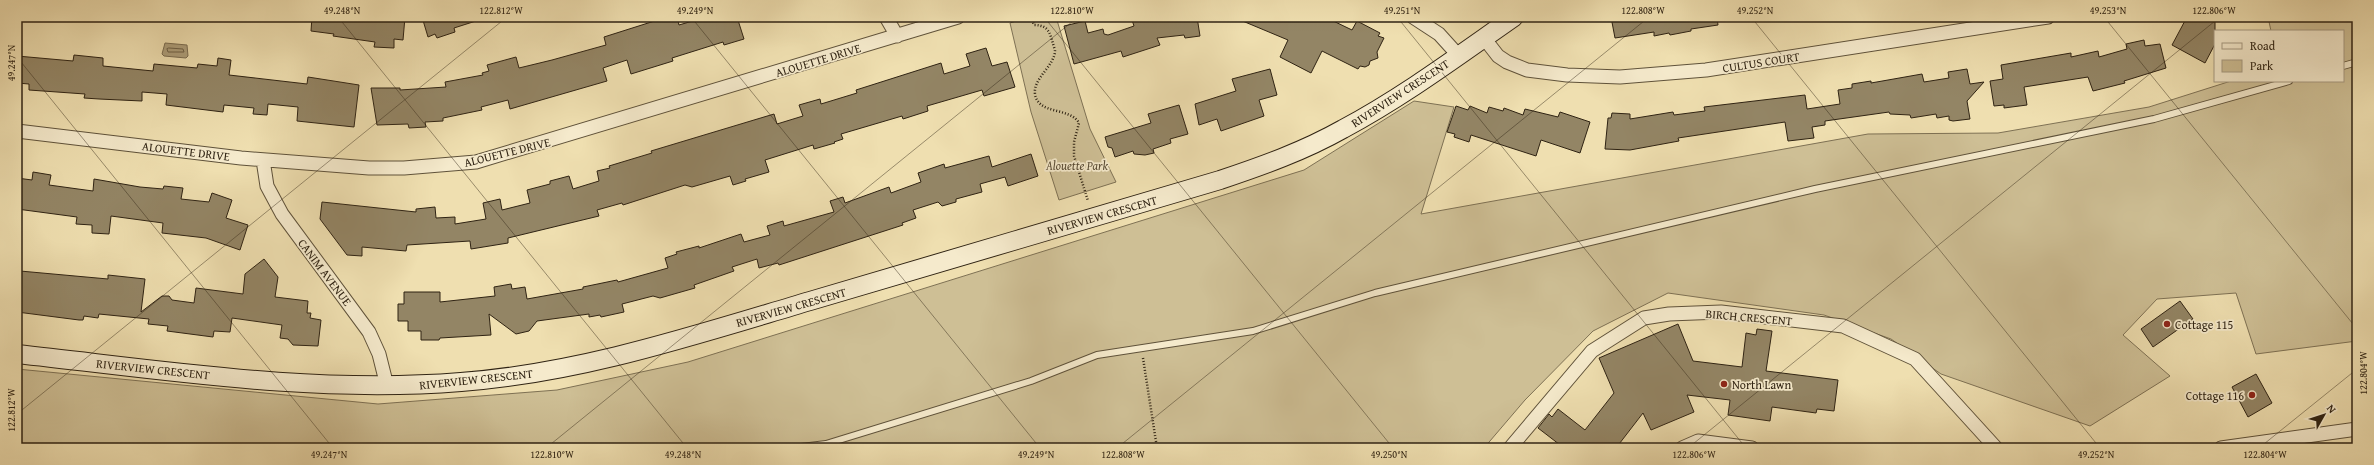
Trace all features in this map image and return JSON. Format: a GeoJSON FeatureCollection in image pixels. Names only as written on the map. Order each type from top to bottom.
{"type":"FeatureCollection","features":[{"type":"Feature","properties":{"kind":"street"},"geometry":{"type":"LineString","coordinates":[[886,17],[897,36]]}},
{"type":"Feature","properties":{"kind":"street","name":"ALOUETTE DRIVE"},"geometry":{"type":"LineString","coordinates":[[17,131],[263,160],[397,168],[476,162],[958,17]]}},
{"type":"Feature","properties":{"kind":"street"},"geometry":{"type":"LineString","coordinates":[[1412,17],[1439,34],[1458,55]]}},
{"type":"Feature","properties":{"kind":"street","name":"RIVERVIEW CRESCENT"},"geometry":{"type":"LineString","coordinates":[[17,354],[287,383],[329,386],[425,385],[499,379],[584,364],[634,352],[1220,180],[1290,155],[1344,129],[1514,17]]}},
{"type":"Feature","properties":{"kind":"street","name":"CULTUS COURT"},"geometry":{"type":"LineString","coordinates":[[1484,38],[1498,56],[1507,62],[1527,70],[1567,75],[1620,77],[1706,70],[2048,17]]}},
{"type":"Feature","properties":{"kind":"street","name":"CANIM AVENUE"},"geometry":{"type":"LineString","coordinates":[[263,160],[267,186],[282,214],[370,332],[379,354],[387,386]]}},
{"type":"Feature","properties":{"kind":"street","name":"BIRCH CRESCENT"},"geometry":{"type":"LineString","coordinates":[[1510,448],[1592,351],[1644,318],[1669,314],[1721,312],[1843,326],[1915,359],[1996,448]]}},
{"type":"Feature","properties":{"kind":"street"},"geometry":{"type":"LineString","coordinates":[[2221,448],[2357,429]]}},
{"type":"Feature","properties":{"kind":"street"},"geometry":{"type":"LineString","coordinates":[[1682,448],[1698,441],[1752,448]]}},
{"type":"Feature","properties":{"kind":"lane"},"geometry":{"type":"LineString","coordinates":[[2344,66],[2357,62]]}},
{"type":"Feature","properties":{"kind":"lane"},"geometry":{"type":"LineString","coordinates":[[793,448],[826,444],[1031,381],[1097,355],[1253,331],[1375,293],[1815,189],[2154,119],[2285,82]]}},
{"type":"Feature","properties":{"kind":"path"},"geometry":{"type":"LineString","coordinates":[[1032,17],[1034,25],[1044,25],[1047,28],[1055,50],[1036,87],[1036,97],[1042,106],[1074,116],[1079,123],[1074,142],[1074,156],[1089,203]]}},
{"type":"Feature","properties":{"kind":"path"},"geometry":{"type":"LineString","coordinates":[[1142,348],[1157,448]]}},
{"type":"Feature","properties":{"kind":"green space","name":"Alouette Park"},"geometry":{"type":"Polygon","coordinates":[[[1028,17],[1056,17],[1090,129],[1116,182],[1059,200],[1031,112],[1010,23],[1028,17]]]}},
{"type":"Feature","properties":{"kind":"green space"},"geometry":{"type":"Polygon","coordinates":[[[2268,17],[2357,17],[2357,341],[2256,354],[2236,293],[2157,299],[2123,335],[2170,376],[2090,426],[1941,374],[1891,339],[1824,315],[1668,293],[1593,331],[1525,400],[1484,448],[17,448],[17,369],[378,404],[557,390],[688,362],[1304,170],[1414,101],[1454,107],[1421,214],[1868,134],[1998,133],[2149,107],[2228,82],[2344,82],[2344,30],[2271,30],[2268,17]]]}},
{"type":"Feature","properties":{"kind":"water"},"geometry":{"type":"Polygon","coordinates":[[[165,43],[187,45],[188,56],[186,58],[164,56],[162,54],[165,43]]]}},
{"type":"Feature","properties":{"kind":"building"},"geometry":{"type":"Polygon","coordinates":[[[312,17],[405,17],[403,40],[394,39],[394,48],[374,47],[375,42],[333,36],[334,34],[311,31],[312,17]]]}},
{"type":"Feature","properties":{"kind":"building"},"geometry":{"type":"Polygon","coordinates":[[[422,17],[478,17],[479,20],[454,28],[455,32],[437,38],[435,34],[428,37],[422,17]]]}},
{"type":"Feature","properties":{"kind":"building"},"geometry":{"type":"Polygon","coordinates":[[[667,17],[677,17],[679,25],[706,17],[737,17],[744,39],[724,45],[723,42],[672,58],[673,61],[631,74],[627,60],[603,68],[607,81],[510,109],[508,100],[481,107],[482,110],[443,118],[443,121],[425,122],[426,127],[409,128],[408,124],[377,125],[371,88],[400,88],[400,90],[446,87],[445,82],[483,75],[482,73],[489,71],[487,65],[516,57],[519,68],[552,60],[606,45],[604,37],[667,17]]]}},
{"type":"Feature","properties":{"kind":"building"},"geometry":{"type":"Polygon","coordinates":[[[1131,17],[1197,17],[1200,36],[1185,38],[1184,35],[1157,38],[1160,45],[1123,57],[1121,51],[1074,64],[1064,26],[1085,21],[1088,33],[1103,29],[1104,34],[1108,35],[1134,26],[1131,17]]]}},
{"type":"Feature","properties":{"kind":"building"},"geometry":{"type":"Polygon","coordinates":[[[1233,17],[1325,17],[1352,30],[1357,21],[1380,33],[1378,36],[1384,38],[1377,52],[1378,58],[1370,61],[1369,65],[1365,67],[1360,66],[1358,69],[1322,51],[1311,73],[1280,57],[1288,40],[1233,17]]]}},
{"type":"Feature","properties":{"kind":"building"},"geometry":{"type":"Polygon","coordinates":[[[1611,17],[1717,17],[1718,25],[1691,29],[1691,31],[1670,35],[1669,33],[1654,36],[1654,32],[1615,38],[1611,17]]]}},
{"type":"Feature","properties":{"kind":"building"},"geometry":{"type":"Polygon","coordinates":[[[2187,17],[2215,17],[2214,46],[2205,63],[2172,45],[2187,17]]]}},
{"type":"Feature","properties":{"kind":"building"},"geometry":{"type":"Polygon","coordinates":[[[2144,40],[2145,46],[2160,44],[2166,68],[2124,81],[2125,83],[2093,91],[2088,77],[2024,87],[2027,105],[2004,108],[2004,105],[1994,106],[1990,81],[2003,79],[2001,65],[2071,53],[2071,57],[2098,51],[2099,57],[2127,49],[2126,44],[2144,40]]]}},
{"type":"Feature","properties":{"kind":"building"},"geometry":{"type":"Polygon","coordinates":[[[986,48],[992,66],[1007,62],[1015,87],[984,96],[982,90],[927,106],[928,111],[903,119],[902,116],[841,134],[843,139],[834,142],[835,143],[814,149],[813,145],[765,160],[769,172],[745,179],[746,181],[733,185],[730,176],[692,187],[685,185],[623,205],[622,203],[597,210],[599,216],[508,238],[508,243],[471,249],[470,241],[407,245],[406,251],[362,247],[362,256],[347,255],[320,219],[322,202],[416,212],[416,209],[435,207],[436,218],[455,217],[455,224],[486,219],[483,203],[500,199],[502,210],[530,203],[527,190],[550,184],[550,181],[569,176],[573,189],[599,181],[597,171],[652,153],[651,151],[774,114],[777,124],[803,116],[799,105],[820,99],[821,104],[857,93],[856,90],[941,63],[944,74],[970,66],[966,54],[986,48]]]}},
{"type":"Feature","properties":{"kind":"building"},"geometry":{"type":"Polygon","coordinates":[[[74,55],[103,58],[103,66],[153,71],[154,64],[197,68],[198,64],[217,66],[218,58],[231,60],[229,75],[307,84],[308,77],[359,85],[354,127],[297,121],[298,107],[268,104],[267,115],[253,114],[254,108],[224,105],[223,112],[166,105],[167,94],[142,92],[142,101],[84,98],[85,94],[29,90],[29,84],[17,83],[17,56],[73,61],[74,55]]]}},
{"type":"Feature","properties":{"kind":"building"},"geometry":{"type":"Polygon","coordinates":[[[1270,69],[1277,95],[1259,100],[1264,116],[1221,131],[1217,119],[1199,125],[1195,104],[1236,91],[1232,79],[1270,69]]]}},
{"type":"Feature","properties":{"kind":"building"},"geometry":{"type":"Polygon","coordinates":[[[1967,69],[1970,84],[1984,82],[1967,101],[1970,119],[1953,121],[1949,120],[1949,116],[1937,118],[1936,114],[1911,118],[1910,115],[1890,114],[1889,112],[1825,121],[1825,125],[1812,127],[1814,138],[1788,141],[1785,122],[1678,138],[1679,141],[1630,150],[1605,149],[1608,118],[1611,118],[1612,113],[1630,114],[1630,119],[1673,112],[1674,115],[1705,111],[1704,107],[1805,95],[1807,109],[1840,104],[1838,90],[1852,88],[1852,84],[1871,81],[1871,83],[1922,74],[1924,82],[1949,78],[1948,72],[1967,69]]]}},
{"type":"Feature","properties":{"kind":"building"},"geometry":{"type":"Polygon","coordinates":[[[1179,105],[1188,134],[1170,139],[1171,143],[1153,149],[1154,153],[1145,155],[1134,154],[1133,151],[1115,157],[1112,148],[1108,147],[1105,137],[1151,123],[1148,114],[1179,105]]]}},
{"type":"Feature","properties":{"kind":"building"},"geometry":{"type":"Polygon","coordinates":[[[1456,106],[1468,110],[1470,106],[1487,113],[1489,107],[1503,111],[1504,108],[1523,115],[1525,109],[1558,117],[1560,112],[1590,122],[1580,153],[1541,140],[1536,156],[1471,135],[1469,142],[1454,137],[1455,134],[1447,132],[1456,106]]]}},
{"type":"Feature","properties":{"kind":"building"},"geometry":{"type":"Polygon","coordinates":[[[1031,154],[1038,176],[1008,186],[1005,177],[980,184],[982,192],[956,199],[956,202],[942,206],[938,202],[913,210],[916,218],[902,223],[903,225],[779,265],[778,263],[759,268],[757,259],[732,267],[734,271],[694,285],[695,288],[660,298],[653,296],[622,304],[624,312],[601,317],[600,315],[589,317],[589,314],[537,321],[529,331],[516,334],[489,314],[491,335],[440,338],[439,340],[421,340],[421,331],[408,331],[408,321],[398,321],[398,304],[404,304],[404,292],[440,292],[440,302],[495,296],[494,287],[511,284],[512,289],[525,287],[527,299],[583,289],[583,287],[617,280],[618,282],[668,268],[665,258],[677,254],[676,252],[699,246],[699,248],[741,234],[744,242],[770,235],[767,226],[783,221],[784,226],[834,212],[830,201],[843,197],[845,203],[889,187],[891,193],[921,182],[918,173],[944,164],[945,168],[989,156],[992,167],[1031,154]]]}},
{"type":"Feature","properties":{"kind":"building"},"geometry":{"type":"Polygon","coordinates":[[[33,172],[51,175],[49,185],[93,191],[94,179],[140,187],[163,189],[164,186],[183,188],[181,199],[209,202],[212,193],[232,200],[226,218],[248,225],[240,250],[206,238],[162,233],[163,223],[111,216],[109,234],[92,233],[92,225],[76,224],[77,217],[17,209],[17,178],[32,180],[33,172]]]}},
{"type":"Feature","properties":{"kind":"building"},"geometry":{"type":"Polygon","coordinates":[[[264,259],[278,277],[275,297],[308,301],[307,313],[311,313],[310,318],[321,320],[318,346],[293,345],[288,339],[280,338],[282,325],[232,318],[230,332],[214,331],[213,337],[167,331],[168,326],[148,324],[149,319],[99,314],[98,318],[84,316],[83,320],[79,320],[17,312],[20,271],[108,279],[108,275],[145,279],[141,312],[162,296],[169,296],[172,300],[194,303],[196,288],[243,294],[245,274],[264,259]]]}},
{"type":"Feature","properties":{"kind":"building","name":"Cottage 115"},"geometry":{"type":"Polygon","coordinates":[[[2180,301],[2193,319],[2153,347],[2141,329],[2180,301]]]}},
{"type":"Feature","properties":{"kind":"building","name":"North Lawn"},"geometry":{"type":"Polygon","coordinates":[[[1678,324],[1693,361],[1742,367],[1746,333],[1756,335],[1757,329],[1772,331],[1766,371],[1838,380],[1834,411],[1817,409],[1816,413],[1772,407],[1770,421],[1728,415],[1730,400],[1687,395],[1694,412],[1651,430],[1643,413],[1616,448],[1564,448],[1538,428],[1549,414],[1552,417],[1558,409],[1585,430],[1614,393],[1599,358],[1678,324]]]}},
{"type":"Feature","properties":{"kind":"building","name":"Cottage 116"},"geometry":{"type":"Polygon","coordinates":[[[2256,374],[2272,403],[2248,417],[2232,387],[2256,374]]]}},
{"type":"Feature","properties":{"kind":"place","name":"Cottage 115"},"geometry":{"type":"Point","coordinates":[2167,324]}},
{"type":"Feature","properties":{"kind":"place","name":"North Lawn"},"geometry":{"type":"Point","coordinates":[1724,384]}},
{"type":"Feature","properties":{"kind":"place","name":"Cottage 116"},"geometry":{"type":"Point","coordinates":[2252,395]}}]}
